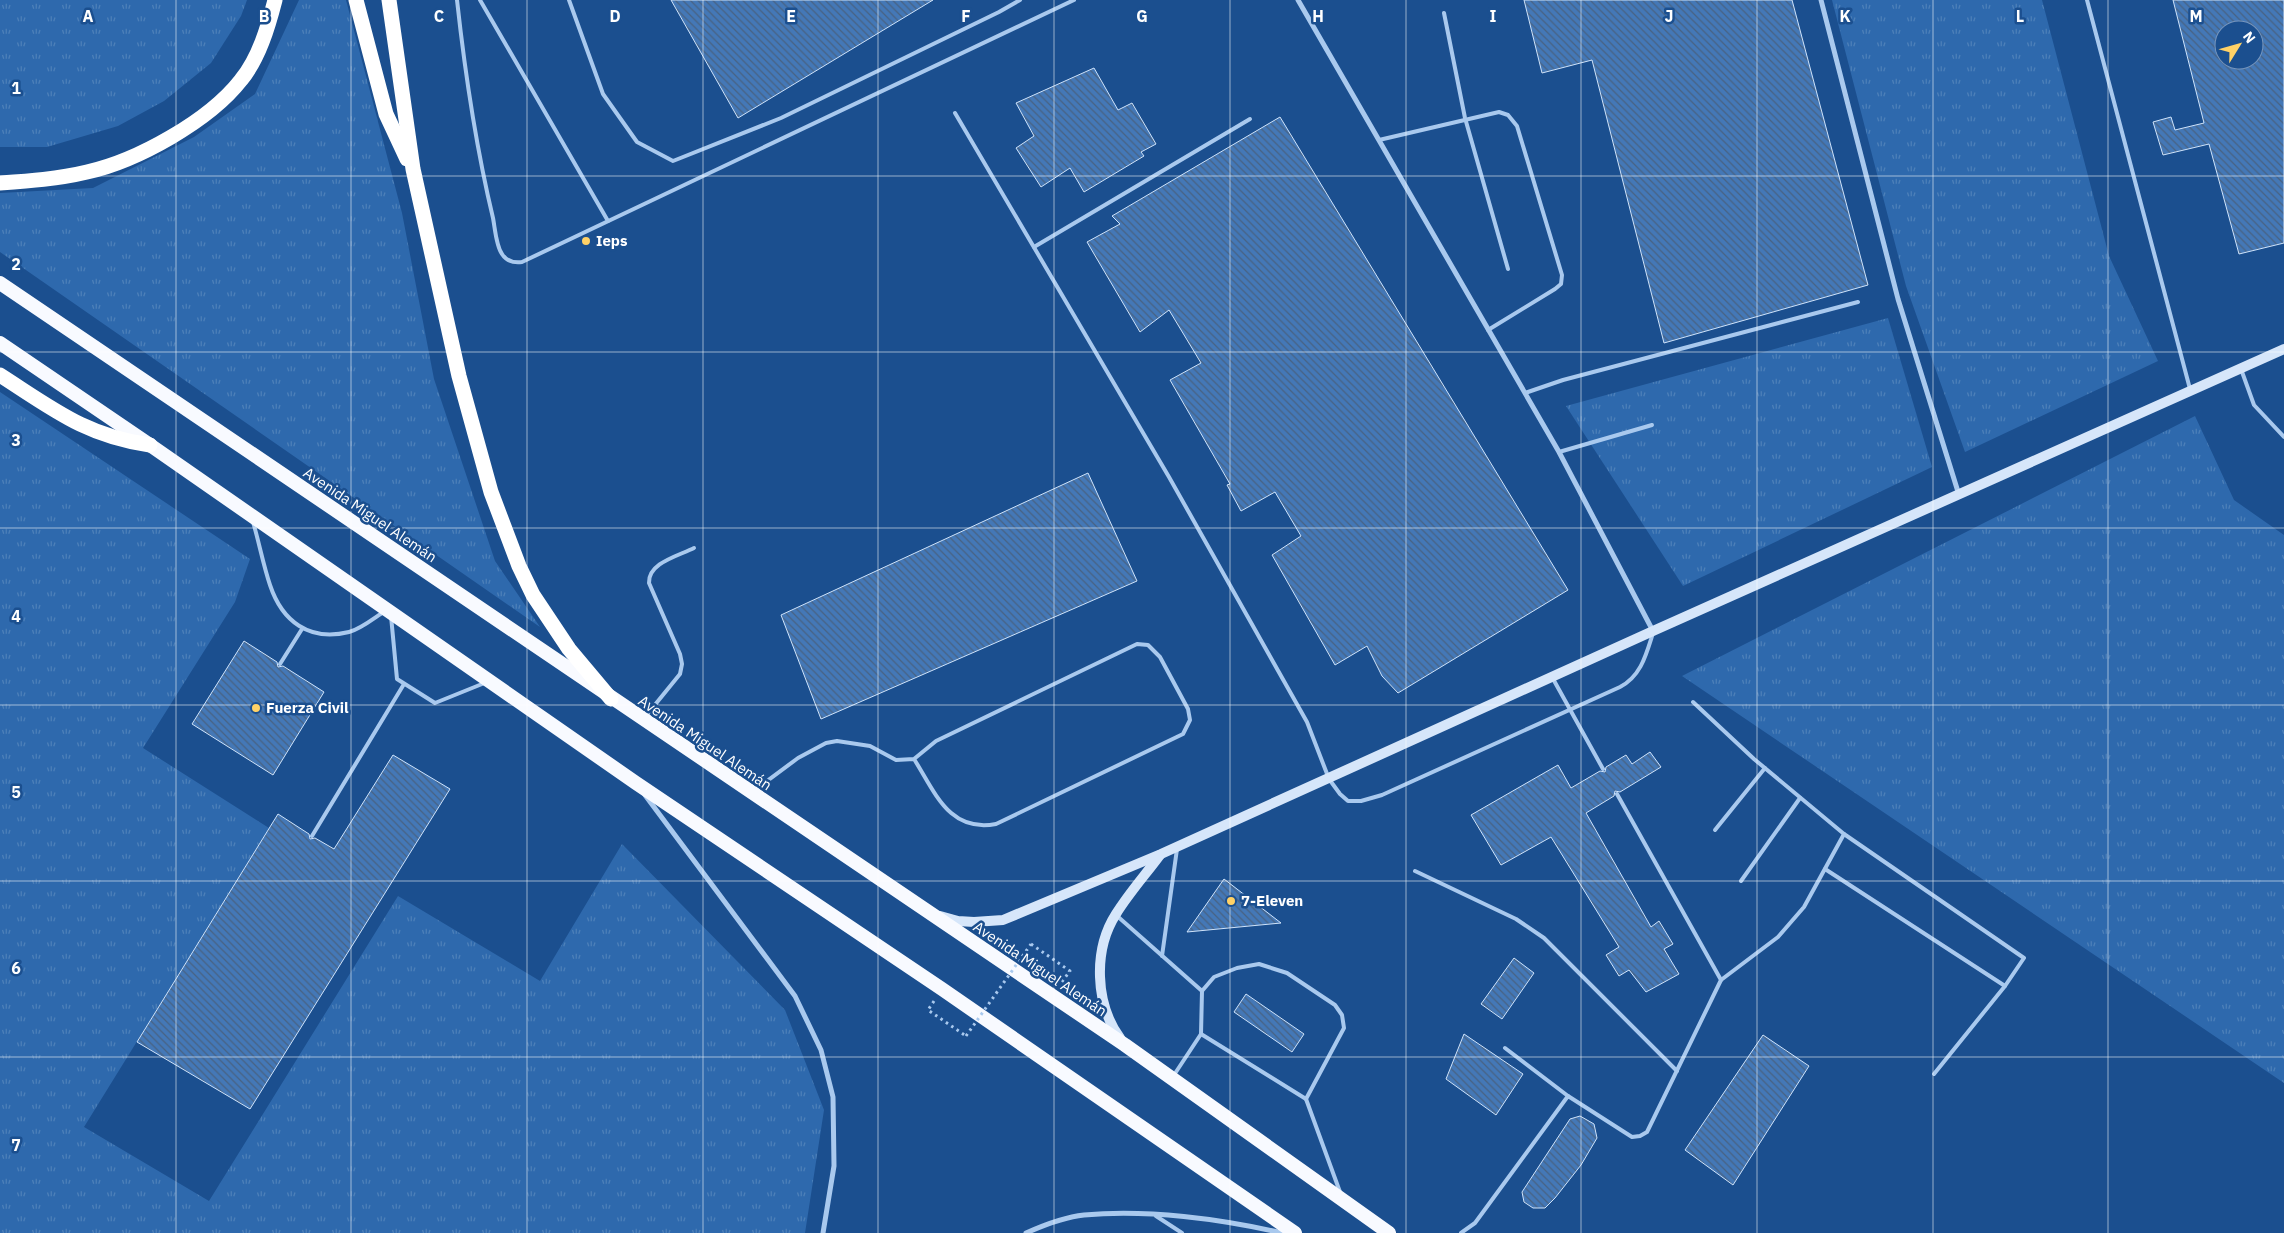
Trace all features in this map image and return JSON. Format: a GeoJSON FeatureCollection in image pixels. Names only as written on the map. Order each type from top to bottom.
{"type":"FeatureCollection","features":[{"type":"Feature","properties":{"kind":"highway"},"geometry":{"type":"LineString","coordinates":[[0,183],[39,180],[88,172],[154,147],[186,128],[217,105],[242,80],[260,47],[275,0]]}},
{"type":"Feature","properties":{"kind":"highway"},"geometry":{"type":"LineString","coordinates":[[356,0],[386,114],[413,169]]}},
{"type":"Feature","properties":{"kind":"highway"},"geometry":{"type":"LineString","coordinates":[[389,0],[413,169],[458,376],[474,435],[505,529],[522,573],[550,623],[569,649],[612,699]]}},
{"type":"Feature","properties":{"kind":"highway","name":"Avenida Miguel Alemán"},"geometry":{"type":"LineString","coordinates":[[0,283],[918,907],[1125,1045],[1388,1233]]}},
{"type":"Feature","properties":{"kind":"highway"},"geometry":{"type":"LineString","coordinates":[[0,343],[636,783],[950,995],[1295,1233]]}},
{"type":"Feature","properties":{"kind":"highway"},"geometry":{"type":"LineString","coordinates":[[0,375],[66,418],[87,429],[109,437],[150,445]]}},
{"type":"Feature","properties":{"kind":"main road"},"geometry":{"type":"LineString","coordinates":[[918,907],[958,921],[991,922],[1003,920],[1161,854],[1653,631],[2284,350]]}},
{"type":"Feature","properties":{"kind":"main road"},"geometry":{"type":"LineString","coordinates":[[1125,1045],[1107,1017],[1100,986],[1103,949],[1116,915],[1161,854]]}},
{"type":"Feature","properties":{"kind":"street"},"geometry":{"type":"LineString","coordinates":[[1298,0],[1559,452],[1653,631]]}},
{"type":"Feature","properties":{"kind":"street"},"geometry":{"type":"LineString","coordinates":[[1821,0],[1898,299],[1960,495]]}},
{"type":"Feature","properties":{"kind":"street"},"geometry":{"type":"LineString","coordinates":[[636,783],[795,996],[821,1050],[833,1098],[834,1136],[834,1166],[823,1233]]}},
{"type":"Feature","properties":{"kind":"street"},"geometry":{"type":"LineString","coordinates":[[1026,1233],[1050,1223],[1083,1215],[1156,1216],[1230,1223],[1282,1233]]}},
{"type":"Feature","properties":{"kind":"lane"},"geometry":{"type":"LineString","coordinates":[[457,0],[465,67],[483,170],[501,254],[508,261],[522,262],[1074,0]]}},
{"type":"Feature","properties":{"kind":"lane"},"geometry":{"type":"LineString","coordinates":[[480,0],[608,221]]}},
{"type":"Feature","properties":{"kind":"lane"},"geometry":{"type":"LineString","coordinates":[[569,0],[603,94],[637,142],[673,161],[781,118],[1020,0]]}},
{"type":"Feature","properties":{"kind":"lane"},"geometry":{"type":"LineString","coordinates":[[2087,0],[2190,392]]}},
{"type":"Feature","properties":{"kind":"lane"},"geometry":{"type":"LineString","coordinates":[[1444,13],[1465,118],[1508,268]]}},
{"type":"Feature","properties":{"kind":"lane"},"geometry":{"type":"LineString","coordinates":[[1379,140],[1465,118],[1499,112],[1508,115],[1517,126],[1562,275],[1560,284],[1555,289],[1488,330]]}},
{"type":"Feature","properties":{"kind":"lane"},"geometry":{"type":"LineString","coordinates":[[955,113],[1169,477],[1307,722],[1329,779],[1348,801],[1361,801],[1382,794],[1620,687],[1634,678],[1645,657],[1653,631]]}},
{"type":"Feature","properties":{"kind":"lane"},"geometry":{"type":"LineString","coordinates":[[1034,247],[1250,119]]}},
{"type":"Feature","properties":{"kind":"lane"},"geometry":{"type":"LineString","coordinates":[[1525,393],[1563,380],[1858,302]]}},
{"type":"Feature","properties":{"kind":"lane"},"geometry":{"type":"LineString","coordinates":[[2242,369],[2254,405],[2284,438]]}},
{"type":"Feature","properties":{"kind":"lane"},"geometry":{"type":"LineString","coordinates":[[1559,452],[1652,424]]}},
{"type":"Feature","properties":{"kind":"lane"},"geometry":{"type":"LineString","coordinates":[[251,515],[270,585],[288,619],[302,629],[319,633],[350,632],[389,611],[397,679],[404,684],[435,702],[491,681]]}},
{"type":"Feature","properties":{"kind":"lane"},"geometry":{"type":"LineString","coordinates":[[643,720],[680,674],[682,664],[680,654],[648,577],[654,567],[694,548]]}},
{"type":"Feature","properties":{"kind":"lane"},"geometry":{"type":"LineString","coordinates":[[280,664],[302,629]]}},
{"type":"Feature","properties":{"kind":"lane"},"geometry":{"type":"LineString","coordinates":[[751,793],[798,758],[826,743],[837,741],[870,746],[896,760],[914,759],[936,741],[1137,644],[1148,646],[1160,657],[1188,709],[1190,720],[1183,734],[996,824],[983,827],[969,824],[956,818],[945,809],[914,759]]}},
{"type":"Feature","properties":{"kind":"lane"},"geometry":{"type":"LineString","coordinates":[[1552,677],[1603,769]]}},
{"type":"Feature","properties":{"kind":"lane"},"geometry":{"type":"LineString","coordinates":[[312,836],[404,684]]}},
{"type":"Feature","properties":{"kind":"lane"},"geometry":{"type":"LineString","coordinates":[[1693,702],[1800,798],[1844,834],[2024,958],[2005,986],[1934,1074]]}},
{"type":"Feature","properties":{"kind":"lane"},"geometry":{"type":"LineString","coordinates":[[1715,830],[1766,768]]}},
{"type":"Feature","properties":{"kind":"lane"},"geometry":{"type":"LineString","coordinates":[[1617,794],[1721,980]]}},
{"type":"Feature","properties":{"kind":"lane"},"geometry":{"type":"LineString","coordinates":[[1741,881],[1800,798]]}},
{"type":"Feature","properties":{"kind":"lane"},"geometry":{"type":"LineString","coordinates":[[1505,1048],[1568,1096],[1632,1137],[1640,1136],[1647,1132],[1721,980],[1778,937],[1804,907],[1844,834]]}},
{"type":"Feature","properties":{"kind":"lane"},"geometry":{"type":"LineString","coordinates":[[1162,956],[1177,846]]}},
{"type":"Feature","properties":{"kind":"lane"},"geometry":{"type":"LineString","coordinates":[[1825,869],[2005,986]]}},
{"type":"Feature","properties":{"kind":"lane"},"geometry":{"type":"LineString","coordinates":[[1415,870],[1516,919],[1544,938],[1677,1071]]}},
{"type":"Feature","properties":{"kind":"lane"},"geometry":{"type":"LineString","coordinates":[[1116,915],[1202,991]]}},
{"type":"Feature","properties":{"kind":"lane"},"geometry":{"type":"LineString","coordinates":[[1172,1079],[1201,1034],[1202,991],[1214,977],[1237,968],[1259,964],[1287,974],[1339,1009],[1344,1028],[1306,1100]]}},
{"type":"Feature","properties":{"kind":"lane"},"geometry":{"type":"LineString","coordinates":[[1201,1034],[1306,1100],[1344,1202]]}},
{"type":"Feature","properties":{"kind":"lane"},"geometry":{"type":"LineString","coordinates":[[1461,1233],[1480,1217],[1568,1096]]}},
{"type":"Feature","properties":{"kind":"lane"},"geometry":{"type":"LineString","coordinates":[[1156,1216],[1182,1233]]}},
{"type":"Feature","properties":{"kind":"lane"},"geometry":{"type":"LineString","coordinates":[[1467,1229],[1471,1233]]}},
{"type":"Feature","properties":{"kind":"path"},"geometry":{"type":"LineString","coordinates":[[928,1010],[966,1036],[1031,944],[1070,971]]}},
{"type":"Feature","properties":{"kind":"green space"},"geometry":{"type":"Polygon","coordinates":[[[0,0],[247,0],[241,16],[211,63],[164,101],[118,126],[47,147],[0,147],[0,0]]]}},
{"type":"Feature","properties":{"kind":"green space"},"geometry":{"type":"Polygon","coordinates":[[[299,0],[346,0],[402,213],[434,379],[495,561],[540,627],[0,252],[0,193],[93,188],[194,137],[255,94],[299,0]]]}},
{"type":"Feature","properties":{"kind":"green space"},"geometry":{"type":"Polygon","coordinates":[[[1832,0],[2042,0],[2109,256],[2158,361],[1965,452],[1906,286],[1832,0]]]}},
{"type":"Feature","properties":{"kind":"green space"},"geometry":{"type":"Polygon","coordinates":[[[1888,318],[1932,467],[1683,586],[1566,406],[1888,318]]]}},
{"type":"Feature","properties":{"kind":"green space"},"geometry":{"type":"Polygon","coordinates":[[[0,392],[250,559],[235,602],[143,748],[269,828],[84,1127],[209,1201],[398,896],[540,981],[622,844],[785,1010],[824,1110],[805,1233],[0,1233],[0,392]]]}},
{"type":"Feature","properties":{"kind":"green space"},"geometry":{"type":"Polygon","coordinates":[[[2195,416],[2234,500],[2284,535],[2284,1083],[1682,676],[2195,416]]]}},
{"type":"Feature","properties":{"kind":"building"},"geometry":{"type":"Polygon","coordinates":[[[671,0],[933,0],[738,118],[671,0]]]}},
{"type":"Feature","properties":{"kind":"building"},"geometry":{"type":"Polygon","coordinates":[[[1524,0],[1792,0],[1868,285],[1664,343],[1592,60],[1542,73],[1524,0]]]}},
{"type":"Feature","properties":{"kind":"building"},"geometry":{"type":"Polygon","coordinates":[[[2173,0],[2284,0],[2284,243],[2239,254],[2209,144],[2163,155],[2153,122],[2171,117],[2175,130],[2204,123],[2173,0]]]}},
{"type":"Feature","properties":{"kind":"building"},"geometry":{"type":"Polygon","coordinates":[[[1094,68],[1118,110],[1132,103],[1156,144],[1141,152],[1144,156],[1084,192],[1070,168],[1041,187],[1016,148],[1034,136],[1016,103],[1094,68]]]}},
{"type":"Feature","properties":{"kind":"building"},"geometry":{"type":"Polygon","coordinates":[[[1280,117],[1568,590],[1398,693],[1382,676],[1367,646],[1335,665],[1272,555],[1301,536],[1275,492],[1241,511],[1227,485],[1230,484],[1170,380],[1201,363],[1169,310],[1140,332],[1087,242],[1120,224],[1112,216],[1280,117]]]}},
{"type":"Feature","properties":{"kind":"building"},"geometry":{"type":"Polygon","coordinates":[[[1088,473],[1137,581],[821,719],[781,615],[1088,473]]]}},
{"type":"Feature","properties":{"kind":"building"},"geometry":{"type":"Polygon","coordinates":[[[244,641],[277,662],[278,667],[283,666],[324,692],[273,775],[192,724],[244,641]]]}},
{"type":"Feature","properties":{"kind":"building"},"geometry":{"type":"Polygon","coordinates":[[[1650,752],[1661,767],[1620,792],[1615,791],[1614,796],[1586,813],[1651,927],[1659,921],[1673,944],[1664,949],[1679,974],[1646,992],[1629,970],[1619,976],[1606,955],[1619,947],[1551,837],[1501,865],[1471,815],[1558,765],[1571,788],[1600,771],[1605,772],[1606,767],[1626,755],[1632,764],[1650,752]]]}},
{"type":"Feature","properties":{"kind":"building"},"geometry":{"type":"Polygon","coordinates":[[[393,755],[450,789],[250,1109],[137,1042],[278,814],[309,834],[310,839],[315,838],[334,849],[393,755]]]}},
{"type":"Feature","properties":{"kind":"building","name":"7-Eleven"},"geometry":{"type":"Polygon","coordinates":[[[1224,879],[1281,923],[1187,932],[1224,879]]]}},
{"type":"Feature","properties":{"kind":"building"},"geometry":{"type":"Polygon","coordinates":[[[1514,958],[1534,973],[1502,1019],[1481,1004],[1514,958]]]}},
{"type":"Feature","properties":{"kind":"building"},"geometry":{"type":"Polygon","coordinates":[[[1246,994],[1304,1034],[1292,1052],[1234,1012],[1246,994]]]}},
{"type":"Feature","properties":{"kind":"building"},"geometry":{"type":"Polygon","coordinates":[[[1464,1034],[1523,1074],[1496,1115],[1446,1079],[1464,1034]]]}},
{"type":"Feature","properties":{"kind":"building"},"geometry":{"type":"Polygon","coordinates":[[[1763,1035],[1809,1066],[1733,1185],[1685,1150],[1763,1035]]]}},
{"type":"Feature","properties":{"kind":"building"},"geometry":{"type":"Polygon","coordinates":[[[1580,1116],[1594,1124],[1597,1138],[1581,1165],[1555,1198],[1545,1208],[1533,1208],[1524,1202],[1522,1192],[1570,1119],[1580,1116]]]}},
{"type":"Feature","properties":{"kind":"place","name":"Ieps"},"geometry":{"type":"Point","coordinates":[586,241]}},
{"type":"Feature","properties":{"kind":"place","name":"Fuerza Civil"},"geometry":{"type":"Point","coordinates":[256,708]}},
{"type":"Feature","properties":{"kind":"place","name":"7-Eleven"},"geometry":{"type":"Point","coordinates":[1231,901]}}]}
